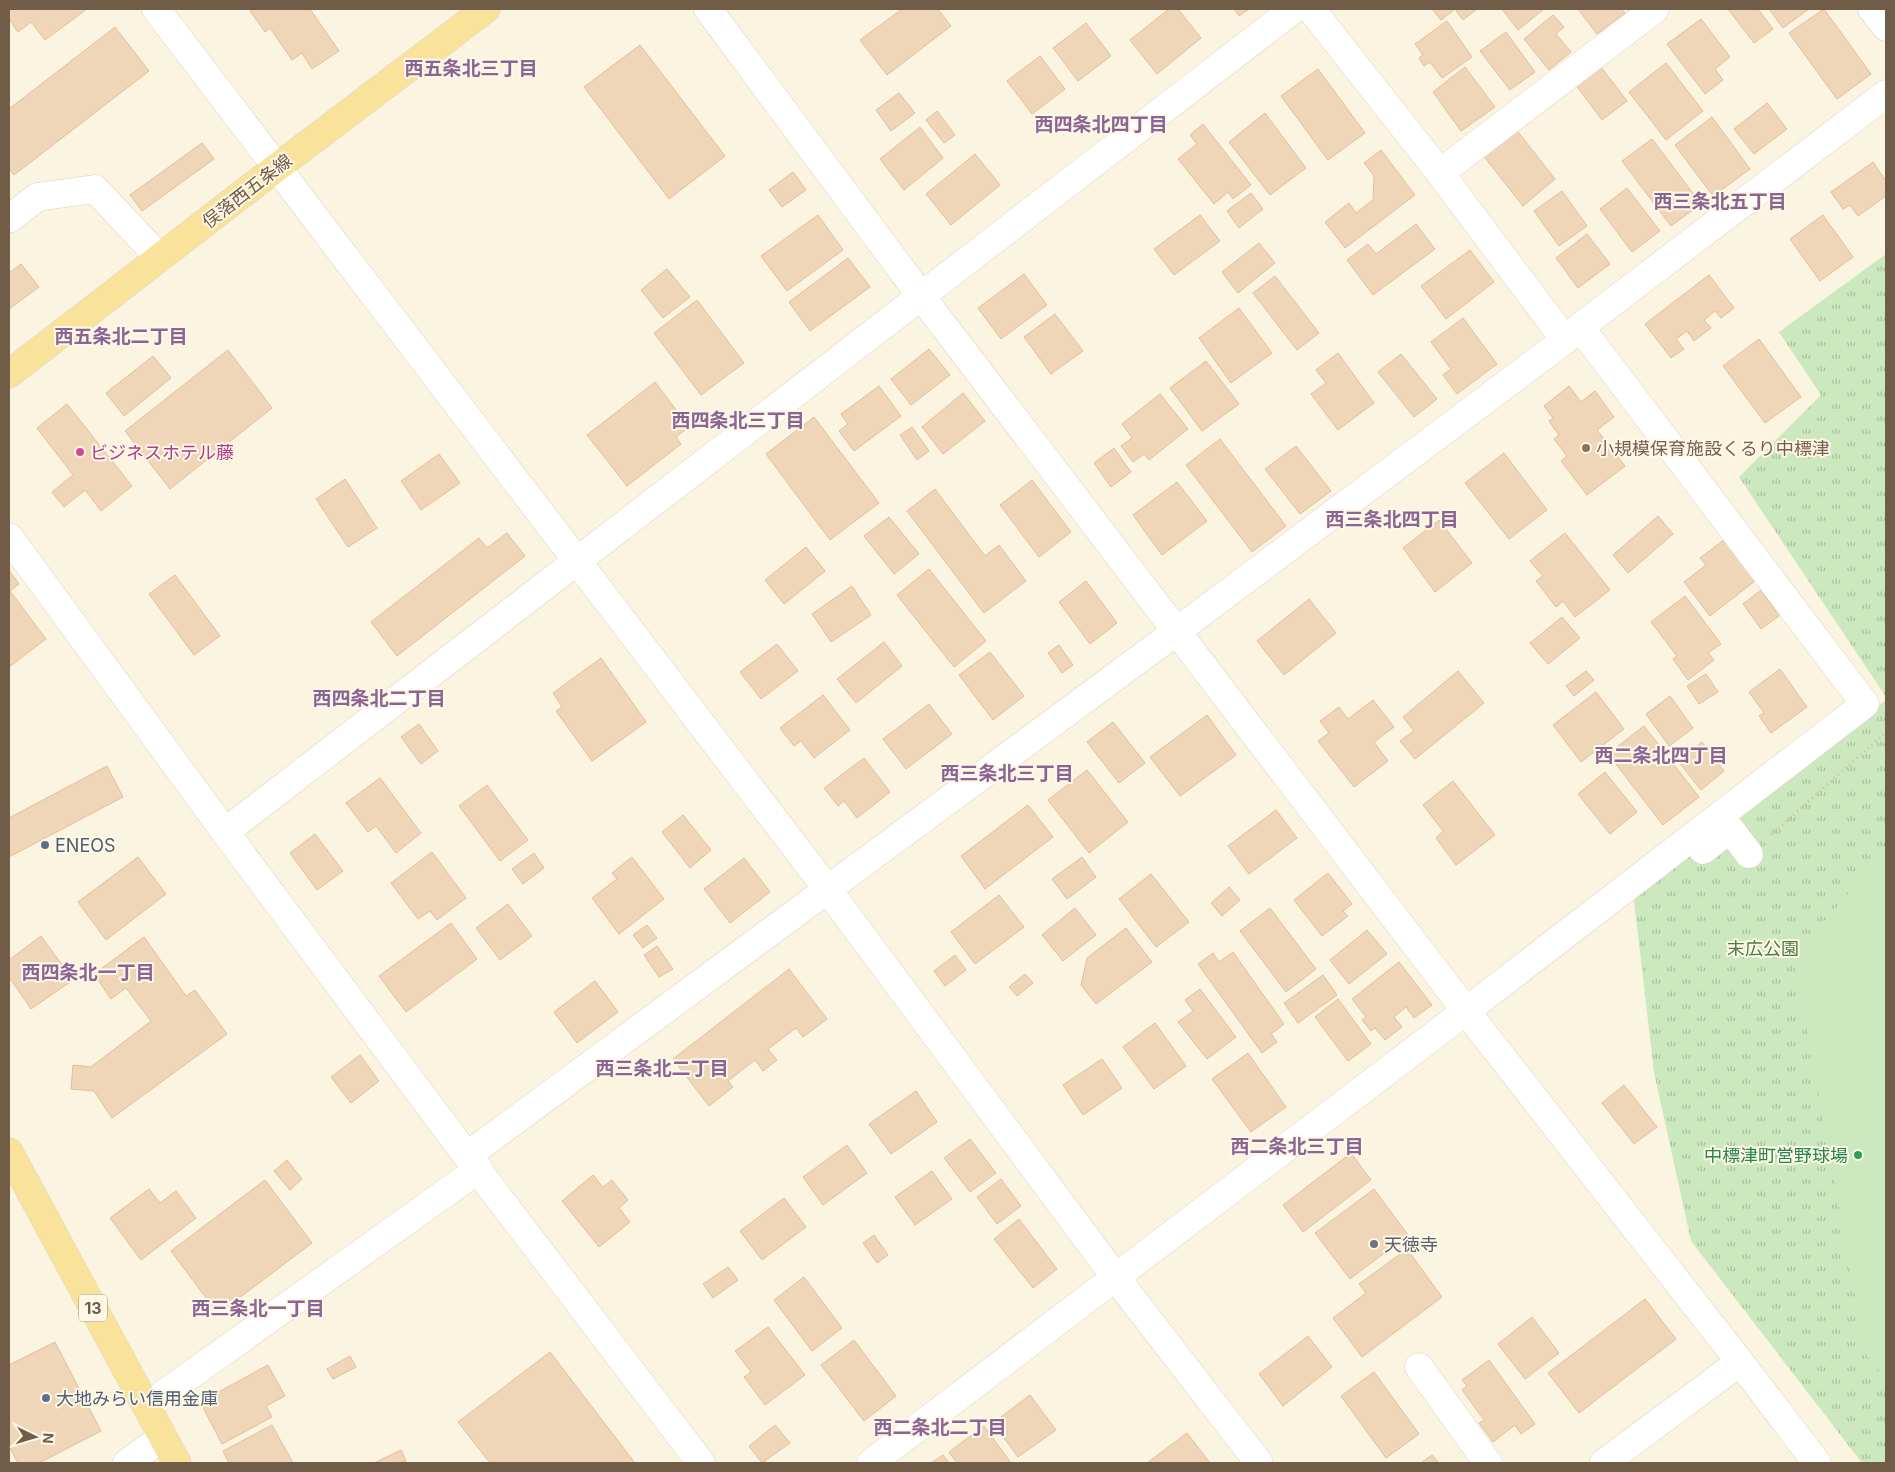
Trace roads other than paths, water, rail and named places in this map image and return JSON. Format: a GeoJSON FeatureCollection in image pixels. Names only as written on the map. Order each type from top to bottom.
{"type":"FeatureCollection","features":[{"type":"Feature","properties":{"kind":"main road","name":"俣落西五条線"},"geometry":{"type":"LineString","coordinates":[[9,374],[486,9]]}},
{"type":"Feature","properties":{"kind":"main road","name":"13"},"geometry":{"type":"LineString","coordinates":[[9,1152],[177,1463]]}},
{"type":"Feature","properties":{"kind":"street"},"geometry":{"type":"LineString","coordinates":[[156,9],[828,890],[1116,1278],[1260,1463]]}},
{"type":"Feature","properties":{"kind":"street"},"geometry":{"type":"LineString","coordinates":[[708,9],[921,296],[1471,1019],[1817,1463]]}},
{"type":"Feature","properties":{"kind":"street"},"geometry":{"type":"LineString","coordinates":[[225,832],[577,563],[1294,9]]}},
{"type":"Feature","properties":{"kind":"street"},"geometry":{"type":"LineString","coordinates":[[1311,9],[1440,173],[1573,333],[1865,704],[1471,1019]]}},
{"type":"Feature","properties":{"kind":"street"},"geometry":{"type":"LineString","coordinates":[[1440,173],[1656,9]]}},
{"type":"Feature","properties":{"kind":"street"},"geometry":{"type":"LineString","coordinates":[[1872,9],[1886,27]]}},
{"type":"Feature","properties":{"kind":"street"},"geometry":{"type":"LineString","coordinates":[[147,1406],[473,1162],[828,890],[1177,631],[1573,333],[1886,94]]}},
{"type":"Feature","properties":{"kind":"street"},"geometry":{"type":"LineString","coordinates":[[9,219],[37,197],[95,190],[160,258]]}},
{"type":"Feature","properties":{"kind":"street"},"geometry":{"type":"LineString","coordinates":[[9,537],[225,832],[701,1463]]}},
{"type":"Feature","properties":{"kind":"street"},"geometry":{"type":"LineString","coordinates":[[871,1463],[1116,1278],[1730,829],[1749,854]]}},
{"type":"Feature","properties":{"kind":"street"},"geometry":{"type":"LineString","coordinates":[[1604,1463],[1740,1362]]}},
{"type":"Feature","properties":{"kind":"street"},"geometry":{"type":"LineString","coordinates":[[1419,1367],[1488,1463]]}},
{"type":"Feature","properties":{"kind":"street"},"geometry":{"type":"LineString","coordinates":[[128,1463],[163,1437]]}},
{"type":"Feature","properties":{"kind":"place","name":"小規模保育施設くるり中標津"},"geometry":{"type":"Point","coordinates":[1586,448]}},
{"type":"Feature","properties":{"kind":"place","name":"ビジネスホテル藤"},"geometry":{"type":"Point","coordinates":[80,452]}},
{"type":"Feature","properties":{"kind":"place","name":"ENEOS"},"geometry":{"type":"Point","coordinates":[45,845]}},
{"type":"Feature","properties":{"kind":"place","name":"中標津町営野球場"},"geometry":{"type":"Point","coordinates":[1858,1155]}},
{"type":"Feature","properties":{"kind":"place","name":"天徳寺"},"geometry":{"type":"Point","coordinates":[1374,1244]}},
{"type":"Feature","properties":{"kind":"place","name":"大地みらい信用金庫"},"geometry":{"type":"Point","coordinates":[46,1398]}},
{"type":"Feature","properties":{"kind":"district","name":"西五条北三丁目"},"geometry":{"type":"Point","coordinates":[471,68]}},
{"type":"Feature","properties":{"kind":"district","name":"西四条北四丁目"},"geometry":{"type":"Point","coordinates":[1101,124]}},
{"type":"Feature","properties":{"kind":"district","name":"西三条北五丁目"},"geometry":{"type":"Point","coordinates":[1720,201]}},
{"type":"Feature","properties":{"kind":"district","name":"西五条北二丁目"},"geometry":{"type":"Point","coordinates":[121,336]}},
{"type":"Feature","properties":{"kind":"district","name":"西四条北三丁目"},"geometry":{"type":"Point","coordinates":[738,420]}},
{"type":"Feature","properties":{"kind":"district","name":"西三条北四丁目"},"geometry":{"type":"Point","coordinates":[1392,519]}},
{"type":"Feature","properties":{"kind":"district","name":"西四条北二丁目"},"geometry":{"type":"Point","coordinates":[379,698]}},
{"type":"Feature","properties":{"kind":"district","name":"西二条北四丁目"},"geometry":{"type":"Point","coordinates":[1661,755]}},
{"type":"Feature","properties":{"kind":"district","name":"西三条北三丁目"},"geometry":{"type":"Point","coordinates":[1007,773]}},
{"type":"Feature","properties":{"kind":"district","name":"西四条北一丁目"},"geometry":{"type":"Point","coordinates":[88,972]}},
{"type":"Feature","properties":{"kind":"district","name":"西三条北二丁目"},"geometry":{"type":"Point","coordinates":[662,1068]}},
{"type":"Feature","properties":{"kind":"district","name":"西二条北三丁目"},"geometry":{"type":"Point","coordinates":[1297,1146]}},
{"type":"Feature","properties":{"kind":"district","name":"西三条北一丁目"},"geometry":{"type":"Point","coordinates":[258,1308]}},
{"type":"Feature","properties":{"kind":"district","name":"西二条北二丁目"},"geometry":{"type":"Point","coordinates":[940,1427]}},
{"type":"Feature","properties":{"kind":"park label","name":"末広公園"},"geometry":{"type":"Point","coordinates":[1763,948]}}]}
